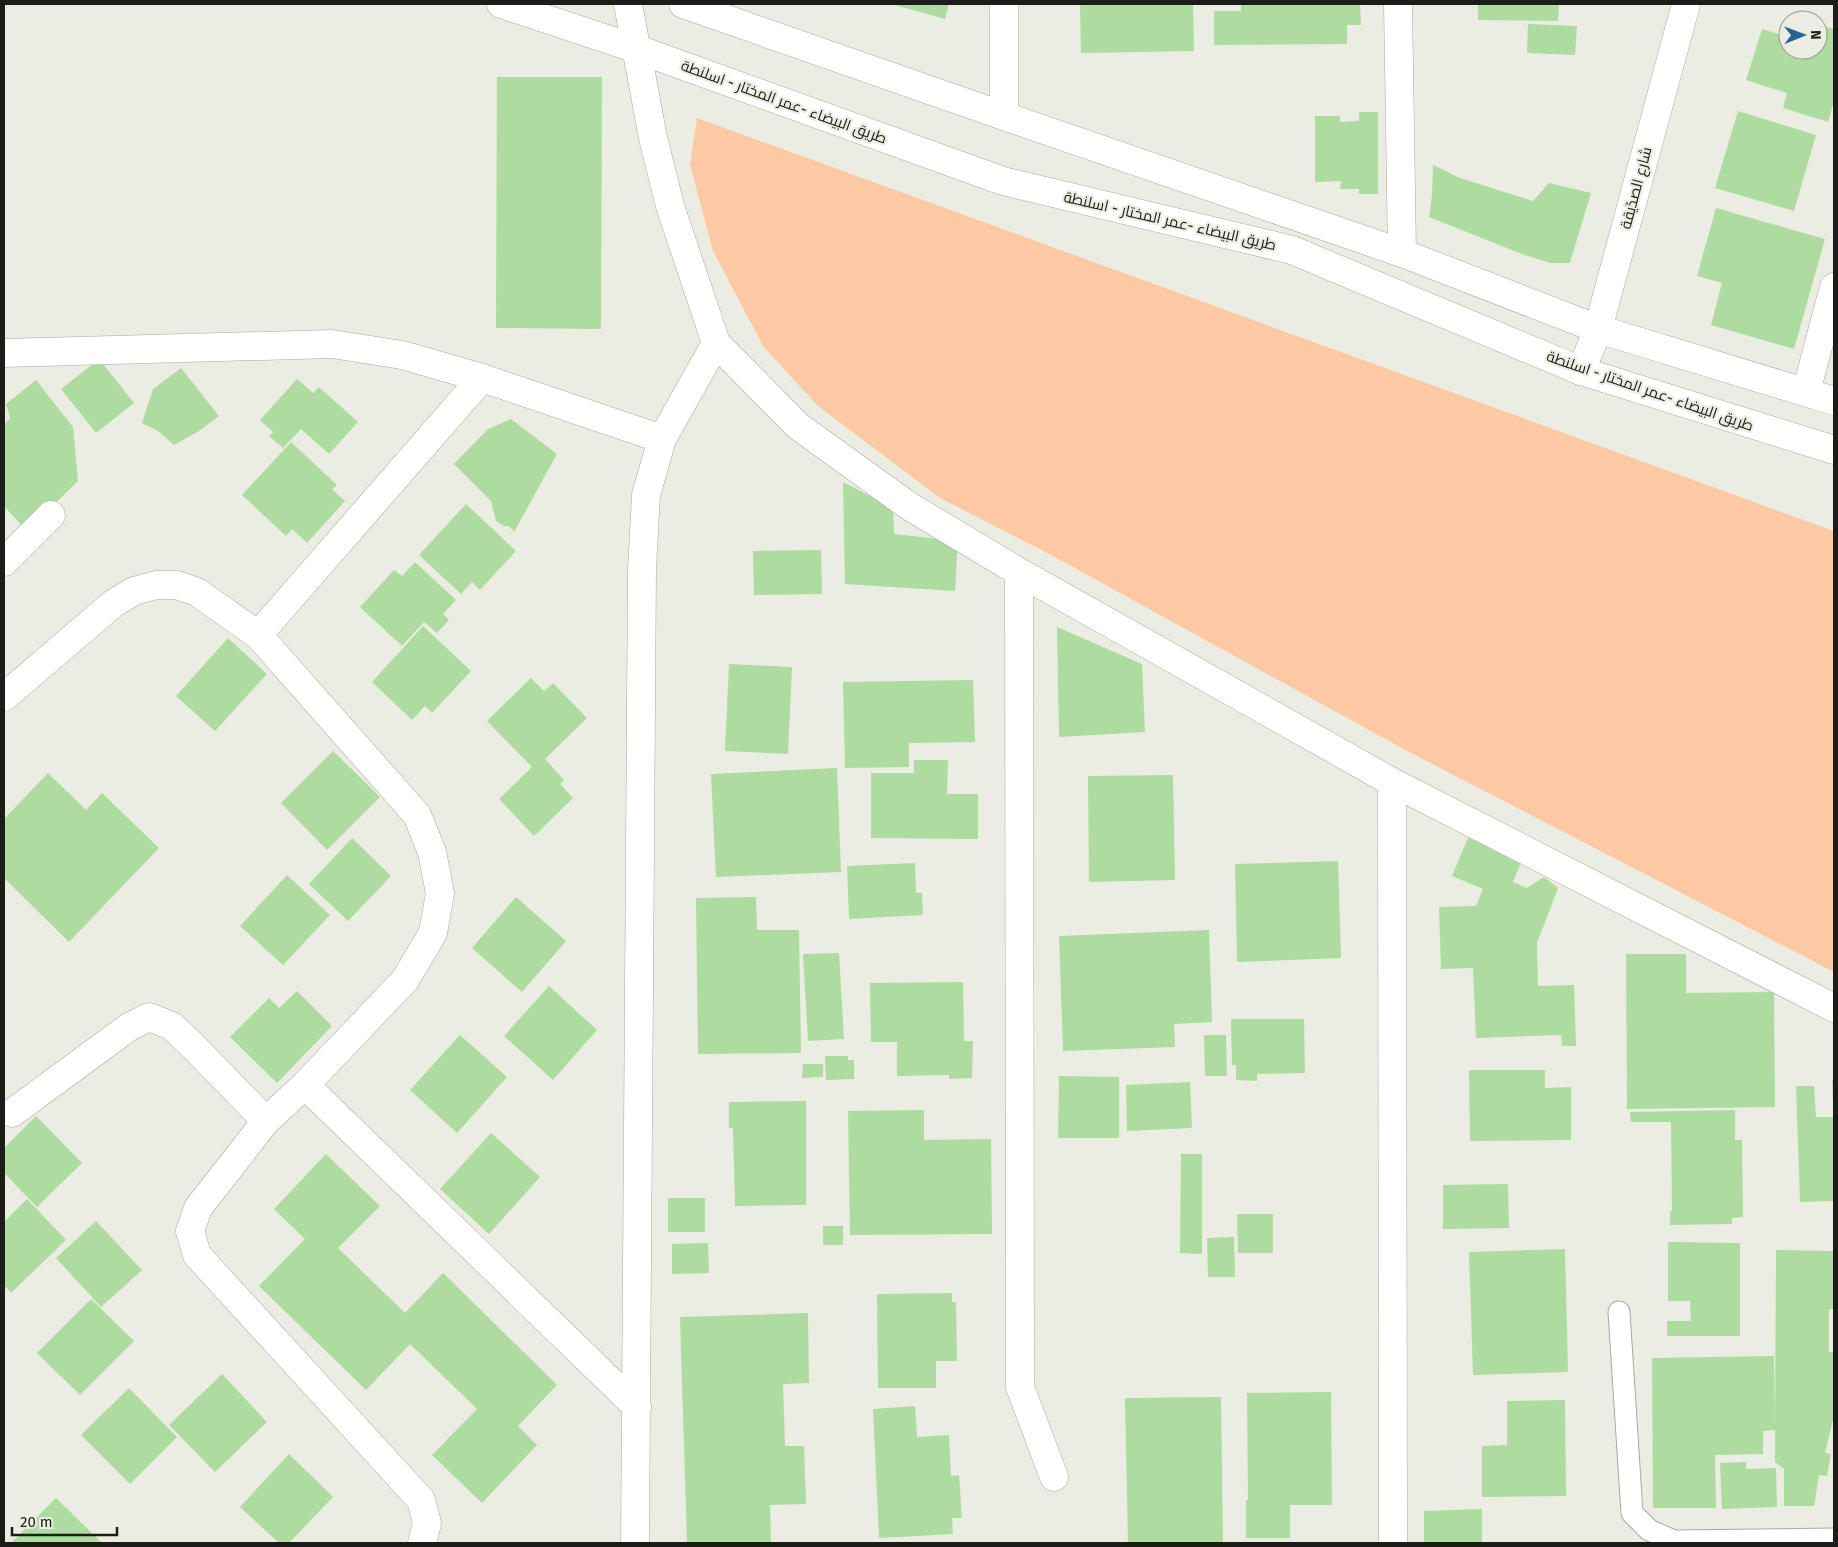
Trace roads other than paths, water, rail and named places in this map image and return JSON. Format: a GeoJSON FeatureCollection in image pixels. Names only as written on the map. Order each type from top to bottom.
{"type":"FeatureCollection","features":[{"type":"Feature","properties":{"kind":"street","name":"طريق البيضاء -عمر المختار - اسلنطة"},"geometry":{"type":"LineString","coordinates":[[501,4],[637,49],[1003,181],[1292,250],[1581,371],[1834,450]]}},
{"type":"Feature","properties":{"kind":"street"},"geometry":{"type":"LineString","coordinates":[[628,4],[654,138],[670,206],[716,342],[798,426],[909,506],[1019,572],[1392,782],[1834,1008]]}},
{"type":"Feature","properties":{"kind":"street"},"geometry":{"type":"LineString","coordinates":[[683,4],[1402,253],[1598,329],[1834,401]]}},
{"type":"Feature","properties":{"kind":"street"},"geometry":{"type":"LineString","coordinates":[[1004,4],[1004,116]]}},
{"type":"Feature","properties":{"kind":"street"},"geometry":{"type":"LineString","coordinates":[[1398,4],[1402,253]]}},
{"type":"Feature","properties":{"kind":"street","name":"شارع الصدّيقة"},"geometry":{"type":"LineString","coordinates":[[1581,371],[1598,329],[1686,4]]}},
{"type":"Feature","properties":{"kind":"street"},"geometry":{"type":"LineString","coordinates":[[1806,392],[1834,287]]}},
{"type":"Feature","properties":{"kind":"street"},"geometry":{"type":"LineString","coordinates":[[635,1543],[642,570],[646,495],[662,439],[716,342]]}},
{"type":"Feature","properties":{"kind":"street"},"geometry":{"type":"LineString","coordinates":[[4,353],[332,344],[402,355],[482,378],[662,439]]}},
{"type":"Feature","properties":{"kind":"street"},"geometry":{"type":"LineString","coordinates":[[258,634],[482,378]]}},
{"type":"Feature","properties":{"kind":"street"},"geometry":{"type":"LineString","coordinates":[[4,562],[51,515]]}},
{"type":"Feature","properties":{"kind":"street"},"geometry":{"type":"LineString","coordinates":[[1019,572],[1020,1387],[1054,1476]]}},
{"type":"Feature","properties":{"kind":"street"},"geometry":{"type":"LineString","coordinates":[[4,697],[114,603],[134,591],[156,584],[177,585],[197,592],[258,634],[417,815],[432,852],[440,893],[433,933],[405,980],[305,1085],[266,1122],[198,1208],[190,1231],[197,1255],[421,1500],[427,1524],[422,1543]]}},
{"type":"Feature","properties":{"kind":"street"},"geometry":{"type":"LineString","coordinates":[[1392,782],[1392,1543]]}},
{"type":"Feature","properties":{"kind":"street"},"geometry":{"type":"LineString","coordinates":[[12,1113],[129,1027],[149,1017],[172,1026],[266,1122]]}},
{"type":"Feature","properties":{"kind":"street"},"geometry":{"type":"LineString","coordinates":[[305,1085],[637,1407]]}},
{"type":"Feature","properties":{"kind":"lane"},"geometry":{"type":"LineString","coordinates":[[1619,1312],[1632,1513],[1649,1530],[1674,1541],[1834,1539]]}}]}
